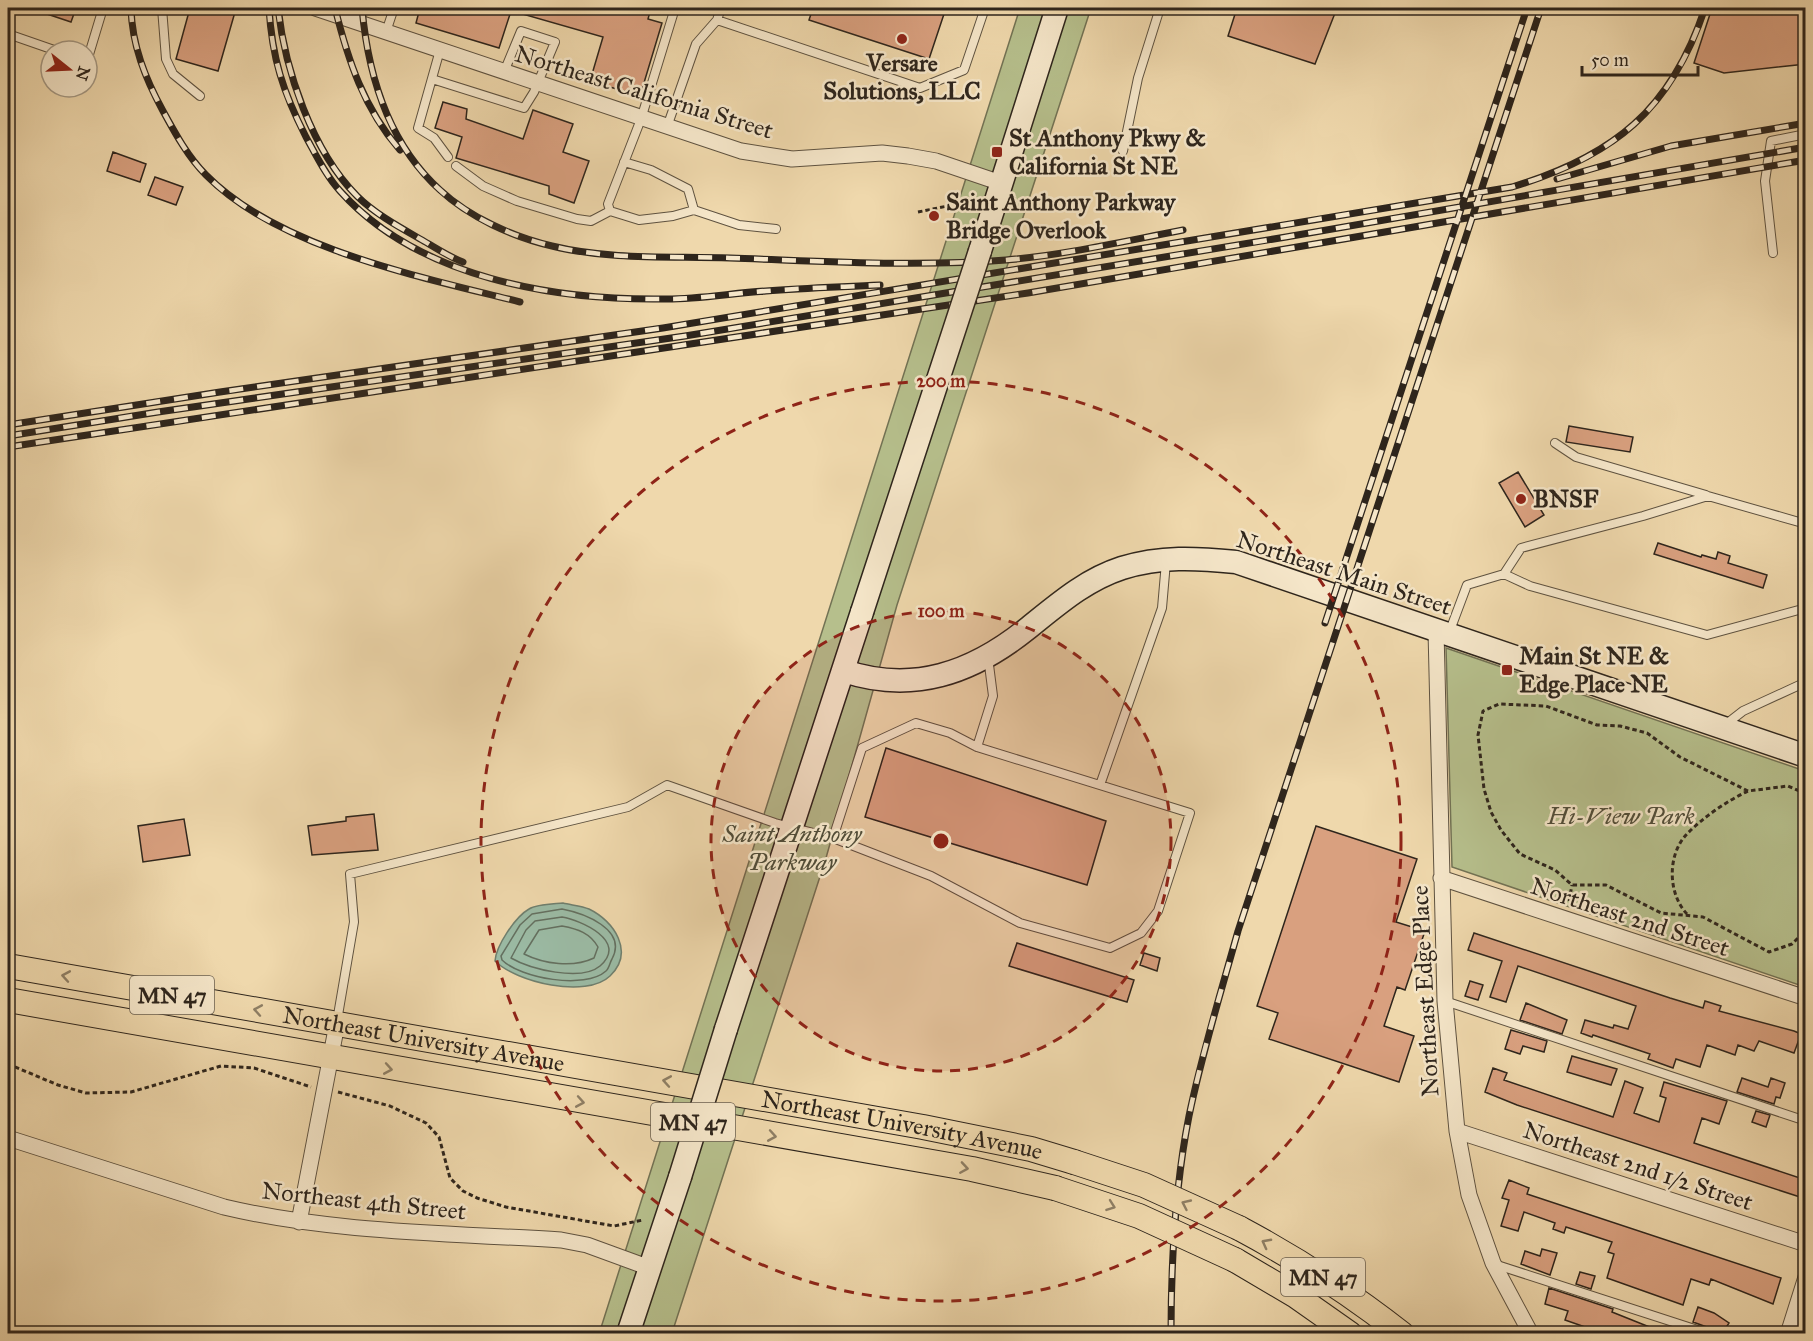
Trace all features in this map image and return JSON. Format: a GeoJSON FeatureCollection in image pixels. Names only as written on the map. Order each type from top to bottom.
{"type":"FeatureCollection","features":[{"type":"Feature","properties":{"kind":"main road","name":"Northeast University Avenue"},"geometry":{"type":"LineString","coordinates":[[8,966],[923,1127],[1031,1149],[1144,1185],[1239,1228],[1312,1269],[1360,1301],[1402,1334]]}},
{"type":"Feature","properties":{"kind":"main road","name":"Northeast University Avenue"},"geometry":{"type":"LineString","coordinates":[[8,1000],[972,1169],[1055,1188],[1139,1216],[1235,1260],[1296,1296],[1350,1334]]}},
{"type":"Feature","properties":{"kind":"street","name":"Northeast California Street"},"geometry":{"type":"LineString","coordinates":[[315,8],[667,127],[766,156],[792,159],[882,153],[936,161],[1001,183]]}},
{"type":"Feature","properties":{"kind":"street"},"geometry":{"type":"LineString","coordinates":[[629,1330],[1057,8]]}},
{"type":"Feature","properties":{"kind":"street","name":"Northeast Main Street"},"geometry":{"type":"LineString","coordinates":[[844,671],[858,676],[902,681],[948,675],[988,656],[1024,631],[1072,592],[1121,568],[1166,558],[1236,562],[1806,756]]}},
{"type":"Feature","properties":{"kind":"street","name":"Northeast Edge Place"},"geometry":{"type":"LineString","coordinates":[[1442,633],[1441,878],[1445,1002],[1457,1131],[1469,1195],[1493,1263],[1531,1334]]}},
{"type":"Feature","properties":{"kind":"street","name":"Northeast 2nd Street"},"geometry":{"type":"LineString","coordinates":[[1441,878],[1806,998]]}},
{"type":"Feature","properties":{"kind":"street"},"geometry":{"type":"LineString","coordinates":[[299,1222],[336,1024]]}},
{"type":"Feature","properties":{"kind":"street","name":"Northeast 2nd 1/2 Street"},"geometry":{"type":"LineString","coordinates":[[1457,1131],[1806,1244]]}},
{"type":"Feature","properties":{"kind":"street","name":"Northeast 4th Street"},"geometry":{"type":"LineString","coordinates":[[8,1138],[224,1207],[299,1222],[350,1228],[561,1240],[587,1245],[650,1268]]}},
{"type":"Feature","properties":{"kind":"street"},"geometry":{"type":"LineString","coordinates":[[1788,1334],[1806,1277]]}},
{"type":"Feature","properties":{"kind":"lane"},"geometry":{"type":"LineString","coordinates":[[93,39],[102,8]]}},
{"type":"Feature","properties":{"kind":"lane"},"geometry":{"type":"LineString","coordinates":[[162,8],[166,59],[173,75],[200,96]]}},
{"type":"Feature","properties":{"kind":"lane"},"geometry":{"type":"LineString","coordinates":[[386,32],[394,8]]}},
{"type":"Feature","properties":{"kind":"lane"},"geometry":{"type":"LineString","coordinates":[[610,211],[608,204],[641,118],[673,21],[675,8]]}},
{"type":"Feature","properties":{"kind":"lane"},"geometry":{"type":"LineString","coordinates":[[667,127],[696,44],[717,20],[721,8]]}},
{"type":"Feature","properties":{"kind":"lane"},"geometry":{"type":"LineString","coordinates":[[717,20],[920,88],[964,70],[985,8]]}},
{"type":"Feature","properties":{"kind":"lane"},"geometry":{"type":"LineString","coordinates":[[1123,151],[1138,78],[1160,8]]}},
{"type":"Feature","properties":{"kind":"lane"},"geometry":{"type":"LineString","coordinates":[[432,79],[524,108],[538,84],[555,42],[521,31],[504,72]]}},
{"type":"Feature","properties":{"kind":"lane"},"geometry":{"type":"LineString","coordinates":[[8,34],[39,45]]}},
{"type":"Feature","properties":{"kind":"lane"},"geometry":{"type":"LineString","coordinates":[[440,50],[418,128],[434,138],[448,157]]}},
{"type":"Feature","properties":{"kind":"lane"},"geometry":{"type":"LineString","coordinates":[[1773,253],[1765,181],[1771,141],[1806,134]]}},
{"type":"Feature","properties":{"kind":"lane"},"geometry":{"type":"LineString","coordinates":[[624,162],[651,170],[688,189],[694,210]]}},
{"type":"Feature","properties":{"kind":"lane"},"geometry":{"type":"LineString","coordinates":[[456,166],[483,186],[517,201],[577,219],[591,221],[610,211],[639,220],[673,216],[694,210],[739,225],[776,229]]}},
{"type":"Feature","properties":{"kind":"lane"},"geometry":{"type":"LineString","coordinates":[[1555,443],[1576,457],[1806,524]]}},
{"type":"Feature","properties":{"kind":"lane"},"geometry":{"type":"LineString","coordinates":[[1442,633],[1467,585],[1504,574],[1521,548],[1643,516],[1708,496]]}},
{"type":"Feature","properties":{"kind":"lane"},"geometry":{"type":"LineString","coordinates":[[1100,785],[1162,608],[1166,558]]}},
{"type":"Feature","properties":{"kind":"lane"},"geometry":{"type":"LineString","coordinates":[[1504,574],[1530,586],[1707,635],[1806,608]]}},
{"type":"Feature","properties":{"kind":"lane"},"geometry":{"type":"LineString","coordinates":[[977,747],[993,696],[988,656]]}},
{"type":"Feature","properties":{"kind":"lane"},"geometry":{"type":"LineString","coordinates":[[1722,728],[1743,711],[1806,682]]}},
{"type":"Feature","properties":{"kind":"lane"},"geometry":{"type":"LineString","coordinates":[[336,1024],[354,922],[350,874],[628,807],[667,785],[776,823],[833,838],[931,876],[1020,923],[1110,948],[1141,933],[1158,911],[1190,813],[977,747],[950,733],[916,723],[862,748],[833,838]]}},
{"type":"Feature","properties":{"kind":"lane"},"geometry":{"type":"LineString","coordinates":[[1445,1002],[1806,1121]]}},
{"type":"Feature","properties":{"kind":"lane"},"geometry":{"type":"LineString","coordinates":[[1493,1263],[1710,1334]]}},
{"type":"Feature","properties":{"kind":"path"},"geometry":{"type":"LineString","coordinates":[[918,212],[977,201]]}},
{"type":"Feature","properties":{"kind":"path"},"geometry":{"type":"LineString","coordinates":[[1748,791],[1680,757],[1647,733],[1620,726],[1597,724],[1538,705],[1515,703],[1490,706],[1483,711],[1478,735],[1484,789],[1491,812],[1501,830],[1520,854],[1554,870],[1572,885],[1606,885],[1651,909],[1677,915],[1687,914],[1713,921],[1739,938],[1769,952],[1792,944],[1806,930]]}},
{"type":"Feature","properties":{"kind":"path"},"geometry":{"type":"LineString","coordinates":[[1687,914],[1672,884],[1674,861],[1686,835],[1735,798],[1748,791],[1788,786],[1806,794]]}},
{"type":"Feature","properties":{"kind":"path"},"geometry":{"type":"LineString","coordinates":[[1569,901],[1572,885]]}},
{"type":"Feature","properties":{"kind":"path"},"geometry":{"type":"LineString","coordinates":[[8,1064],[58,1085],[86,1093],[131,1092],[221,1066],[261,1070],[299,1085]]}},
{"type":"Feature","properties":{"kind":"path"},"geometry":{"type":"LineString","coordinates":[[354,1095],[416,1117],[434,1130],[443,1145],[450,1178],[463,1191],[477,1198],[506,1207],[614,1226],[643,1220]]}},
{"type":"Feature","properties":{"kind":"green space","name":"Saint Anthony Parkway"},"geometry":{"type":"Polygon","coordinates":[[[1020,8],[1091,8],[897,605],[826,858],[672,1333],[599,1334],[1020,8]]]}},
{"type":"Feature","properties":{"kind":"green space","name":"Hi-View Park"},"geometry":{"type":"Polygon","coordinates":[[[1446,648],[1805,771],[1805,987],[1452,867],[1446,648]]]}},
{"type":"Feature","properties":{"kind":"water"},"geometry":{"type":"Polygon","coordinates":[[[563,903],[589,909],[598,914],[613,929],[621,947],[621,957],[610,976],[599,983],[585,986],[551,985],[518,975],[495,961],[512,925],[524,913],[536,906],[563,903]]]}},
{"type":"Feature","properties":{"kind":"building"},"geometry":{"type":"Polygon","coordinates":[[[36,8],[76,8],[71,22],[35,10],[36,8]]]}},
{"type":"Feature","properties":{"kind":"building"},"geometry":{"type":"Polygon","coordinates":[[[190,8],[219,8],[235,12],[218,71],[176,59],[190,8]]]}},
{"type":"Feature","properties":{"kind":"building"},"geometry":{"type":"Polygon","coordinates":[[[420,8],[512,8],[499,48],[416,23],[420,8]]]}},
{"type":"Feature","properties":{"kind":"building"},"geometry":{"type":"Polygon","coordinates":[[[512,8],[651,8],[648,19],[662,23],[640,96],[590,81],[603,37],[512,11],[512,8]]]}},
{"type":"Feature","properties":{"kind":"building","name":"Versare Solutions, LLC"},"geometry":{"type":"Polygon","coordinates":[[[813,8],[946,8],[929,59],[809,20],[813,8]]]}},
{"type":"Feature","properties":{"kind":"building"},"geometry":{"type":"Polygon","coordinates":[[[1237,8],[1337,8],[1315,64],[1228,36],[1237,8]]]}},
{"type":"Feature","properties":{"kind":"building"},"geometry":{"type":"Polygon","coordinates":[[[1712,8],[1806,8],[1806,64],[1724,73],[1694,63],[1712,8]]]}},
{"type":"Feature","properties":{"kind":"building"},"geometry":{"type":"Polygon","coordinates":[[[443,102],[467,109],[466,119],[523,139],[533,110],[573,124],[563,152],[589,161],[574,203],[549,194],[549,186],[456,158],[462,137],[435,128],[443,102]]]}},
{"type":"Feature","properties":{"kind":"building"},"geometry":{"type":"Polygon","coordinates":[[[113,152],[146,164],[140,182],[107,171],[113,152]]]}},
{"type":"Feature","properties":{"kind":"building"},"geometry":{"type":"Polygon","coordinates":[[[155,177],[183,187],[176,205],[148,195],[155,177]]]}},
{"type":"Feature","properties":{"kind":"building","name":"BNSF"},"geometry":{"type":"Polygon","coordinates":[[[1569,426],[1633,437],[1630,452],[1566,442],[1569,426]]]}},
{"type":"Feature","properties":{"kind":"building","name":"BNSF"},"geometry":{"type":"Polygon","coordinates":[[[1518,472],[1544,515],[1525,527],[1499,483],[1518,472]]]}},
{"type":"Feature","properties":{"kind":"building"},"geometry":{"type":"Polygon","coordinates":[[[1658,543],[1701,557],[1702,555],[1716,559],[1718,552],[1730,556],[1728,563],[1767,575],[1763,588],[1654,554],[1658,543]]]}},
{"type":"Feature","properties":{"kind":"building"},"geometry":{"type":"Polygon","coordinates":[[[886,748],[1106,821],[1087,885],[865,817],[886,748]]]}},
{"type":"Feature","properties":{"kind":"building"},"geometry":{"type":"Polygon","coordinates":[[[374,814],[378,850],[312,855],[308,826],[346,821],[346,817],[374,814]]]}},
{"type":"Feature","properties":{"kind":"building"},"geometry":{"type":"Polygon","coordinates":[[[184,819],[190,855],[143,862],[138,826],[184,819]]]}},
{"type":"Feature","properties":{"kind":"building"},"geometry":{"type":"Polygon","coordinates":[[[1316,826],[1417,859],[1396,922],[1425,931],[1405,990],[1397,987],[1384,1026],[1414,1036],[1399,1082],[1269,1039],[1278,1013],[1257,1006],[1316,826]]]}},
{"type":"Feature","properties":{"kind":"building"},"geometry":{"type":"Polygon","coordinates":[[[1474,933],[1670,998],[1703,1008],[1705,1001],[1721,1006],[1719,1011],[1801,1034],[1794,1053],[1759,1041],[1754,1051],[1738,1045],[1735,1055],[1707,1045],[1700,1067],[1676,1059],[1673,1068],[1648,1059],[1650,1054],[1581,1033],[1585,1020],[1613,1028],[1614,1025],[1628,1029],[1636,1006],[1518,966],[1506,1002],[1490,997],[1502,961],[1468,950],[1474,933]]]}},
{"type":"Feature","properties":{"kind":"building"},"geometry":{"type":"Polygon","coordinates":[[[1017,943],[1134,980],[1127,1002],[1009,966],[1017,943]]]}},
{"type":"Feature","properties":{"kind":"building"},"geometry":{"type":"Polygon","coordinates":[[[1144,953],[1160,958],[1157,971],[1140,965],[1144,953]]]}},
{"type":"Feature","properties":{"kind":"building"},"geometry":{"type":"Polygon","coordinates":[[[1470,981],[1483,985],[1478,1000],[1465,996],[1470,981]]]}},
{"type":"Feature","properties":{"kind":"building"},"geometry":{"type":"Polygon","coordinates":[[[1526,1003],[1567,1020],[1562,1034],[1520,1020],[1526,1003]]]}},
{"type":"Feature","properties":{"kind":"building"},"geometry":{"type":"Polygon","coordinates":[[[1511,1030],[1547,1041],[1544,1052],[1523,1046],[1520,1054],[1505,1049],[1511,1030]]]}},
{"type":"Feature","properties":{"kind":"building"},"geometry":{"type":"Polygon","coordinates":[[[1572,1056],[1617,1069],[1611,1085],[1567,1072],[1572,1056]]]}},
{"type":"Feature","properties":{"kind":"building"},"geometry":{"type":"Polygon","coordinates":[[[1493,1068],[1507,1073],[1504,1080],[1613,1117],[1625,1081],[1643,1088],[1634,1113],[1659,1122],[1666,1098],[1660,1096],[1664,1082],[1727,1101],[1719,1124],[1702,1118],[1694,1143],[1806,1180],[1806,1199],[1517,1105],[1485,1092],[1493,1068]]]}},
{"type":"Feature","properties":{"kind":"building"},"geometry":{"type":"Polygon","coordinates":[[[1742,1078],[1768,1087],[1771,1078],[1785,1083],[1780,1098],[1776,1097],[1774,1104],[1737,1092],[1742,1078]]]}},
{"type":"Feature","properties":{"kind":"building"},"geometry":{"type":"Polygon","coordinates":[[[1756,1111],[1770,1115],[1766,1127],[1752,1122],[1756,1111]]]}},
{"type":"Feature","properties":{"kind":"building"},"geometry":{"type":"Polygon","coordinates":[[[1509,1180],[1529,1188],[1527,1194],[1781,1278],[1773,1304],[1711,1279],[1709,1285],[1691,1279],[1683,1305],[1607,1278],[1614,1254],[1608,1252],[1612,1242],[1566,1227],[1564,1233],[1553,1229],[1555,1223],[1524,1212],[1518,1231],[1501,1226],[1509,1200],[1502,1198],[1509,1180]]]}},
{"type":"Feature","properties":{"kind":"building"},"geometry":{"type":"Polygon","coordinates":[[[1542,1249],[1557,1253],[1550,1275],[1521,1264],[1525,1251],[1540,1256],[1542,1249]]]}},
{"type":"Feature","properties":{"kind":"building"},"geometry":{"type":"Polygon","coordinates":[[[1580,1272],[1595,1276],[1591,1289],[1576,1284],[1580,1272]]]}},
{"type":"Feature","properties":{"kind":"building"},"geometry":{"type":"Polygon","coordinates":[[[1549,1288],[1613,1309],[1612,1312],[1667,1334],[1605,1334],[1565,1320],[1568,1311],[1545,1304],[1549,1288]]]}},
{"type":"Feature","properties":{"kind":"building"},"geometry":{"type":"Polygon","coordinates":[[[1698,1307],[1714,1313],[1729,1323],[1722,1334],[1716,1334],[1712,1329],[1693,1322],[1698,1307]]]}},
{"type":"Feature","properties":{"kind":"railway"},"geometry":{"type":"LineString","coordinates":[[131,8],[134,35],[141,61],[168,119],[199,168],[236,201],[272,223],[354,257],[520,302]]}},
{"type":"Feature","properties":{"kind":"railway"},"geometry":{"type":"LineString","coordinates":[[269,8],[276,59],[285,90],[306,137],[330,179],[372,221],[408,245],[448,264],[535,289],[624,299],[679,299],[780,290],[880,285]]}},
{"type":"Feature","properties":{"kind":"railway"},"geometry":{"type":"LineString","coordinates":[[278,8],[287,57],[303,108],[314,133],[341,178],[364,203],[380,215],[463,262]]}},
{"type":"Feature","properties":{"kind":"railway"},"geometry":{"type":"LineString","coordinates":[[335,8],[352,65],[367,101],[376,118],[400,150]]}},
{"type":"Feature","properties":{"kind":"railway"},"geometry":{"type":"LineString","coordinates":[[362,8],[369,58],[376,83],[394,129],[407,151],[440,190],[464,209],[492,225],[537,242],[596,254],[868,263],[937,263],[1006,260],[1050,255],[1183,230]]}},
{"type":"Feature","properties":{"kind":"railway"},"geometry":{"type":"LineString","coordinates":[[1325,623],[1527,8]]}},
{"type":"Feature","properties":{"kind":"railway"},"geometry":{"type":"LineString","coordinates":[[1171,1334],[1173,1252],[1180,1170],[1189,1116],[1212,1023],[1238,931],[1541,8]]}},
{"type":"Feature","properties":{"kind":"railway"},"geometry":{"type":"LineString","coordinates":[[8,425],[663,328],[1512,187],[1548,175],[1580,160],[1609,144],[1634,124],[1656,101],[1675,75],[1691,44],[1705,8]]}},
{"type":"Feature","properties":{"kind":"railway"},"geometry":{"type":"LineString","coordinates":[[1557,179],[1671,146],[1806,123]]}},
{"type":"Feature","properties":{"kind":"railway"},"geometry":{"type":"LineString","coordinates":[[8,436],[158,412],[685,336],[1286,237],[1806,147]]}},
{"type":"Feature","properties":{"kind":"railway"},"geometry":{"type":"LineString","coordinates":[[8,447],[1028,293],[1806,160]]}},
{"type":"Feature","properties":{"kind":"place","name":"Versare Solutions, LLC"},"geometry":{"type":"Point","coordinates":[902,39]}},
{"type":"Feature","properties":{"kind":"place","name":"St Anthony Pkwy & California St NE"},"geometry":{"type":"Point","coordinates":[997,152]}},
{"type":"Feature","properties":{"kind":"place","name":"Saint Anthony Parkway Bridge Overlook"},"geometry":{"type":"Point","coordinates":[934,216]}},
{"type":"Feature","properties":{"kind":"place","name":"BNSF"},"geometry":{"type":"Point","coordinates":[1521,499]}},
{"type":"Feature","properties":{"kind":"place","name":"Main St NE & Edge Place NE"},"geometry":{"type":"Point","coordinates":[1507,670]}}]}
